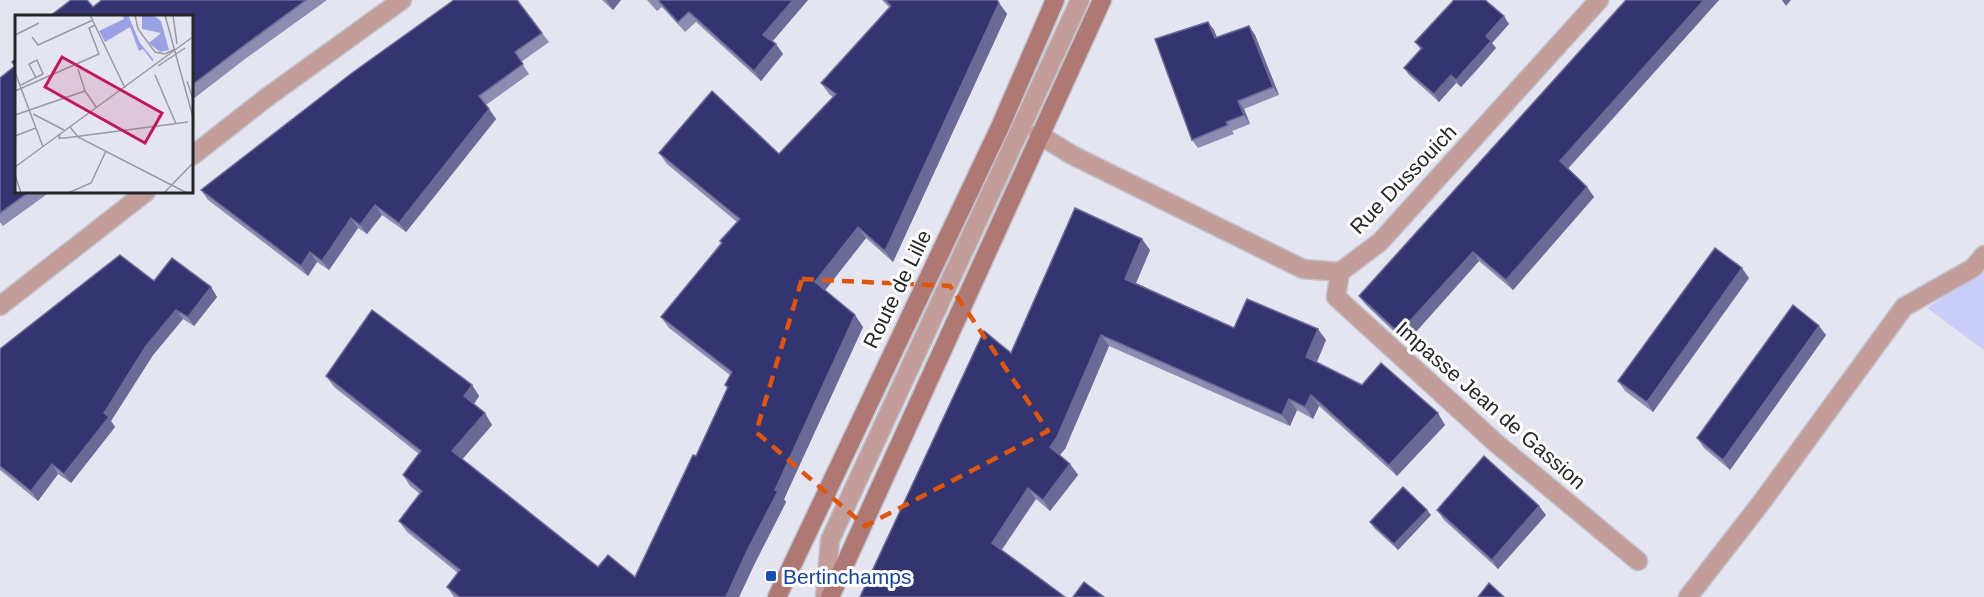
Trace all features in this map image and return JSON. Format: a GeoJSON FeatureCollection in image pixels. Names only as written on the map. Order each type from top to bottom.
{"type":"FeatureCollection","features":[{"type":"Feature","properties":{"kind":"main road","name":"Route de Lille"},"geometry":{"type":"LineString","coordinates":[[777,597],[1000,127],[1055,0]]}},
{"type":"Feature","properties":{"kind":"main road"},"geometry":{"type":"LineString","coordinates":[[830,597],[1038,134],[1102,0]]}},
{"type":"Feature","properties":{"kind":"street"},"geometry":{"type":"LineString","coordinates":[[194,154],[266,98],[402,0]]}},
{"type":"Feature","properties":{"kind":"street"},"geometry":{"type":"LineString","coordinates":[[825,597],[830,540],[1080,0]]}},
{"type":"Feature","properties":{"kind":"street","name":"Rue Dussouich"},"geometry":{"type":"LineString","coordinates":[[1340,272],[1380,242],[1599,0]]}},
{"type":"Feature","properties":{"kind":"street"},"geometry":{"type":"LineString","coordinates":[[1038,134],[1072,155],[1303,269],[1340,272]]}},
{"type":"Feature","properties":{"kind":"street"},"geometry":{"type":"LineString","coordinates":[[0,306],[143,194]]}},
{"type":"Feature","properties":{"kind":"street"},"geometry":{"type":"LineString","coordinates":[[1688,597],[1761,503],[1904,307],[1973,268],[1984,255]]}},
{"type":"Feature","properties":{"kind":"street","name":"Impasse Jean de Gassion"},"geometry":{"type":"LineString","coordinates":[[1340,272],[1336,297],[1497,444],[1638,561]]}},
{"type":"Feature","properties":{"kind":"highlighted area"},"geometry":{"type":"Polygon","coordinates":[[[802,279],[950,286],[1048,431],[865,526],[756,432],[802,279]]]}},
{"type":"Feature","properties":{"kind":"shaded area"},"geometry":{"type":"Polygon","coordinates":[[[1984,270],[1984,350],[1927,308],[1984,270]]]}},
{"type":"Feature","properties":{"kind":"building"},"geometry":{"type":"Polygon","coordinates":[[[71,0],[87,0],[93,7],[102,0],[306,0],[194,83],[194,15],[51,15],[71,0]]]}},
{"type":"Feature","properties":{"kind":"building"},"geometry":{"type":"Polygon","coordinates":[[[454,0],[517,0],[542,33],[515,52],[523,64],[479,96],[489,109],[399,223],[375,205],[360,225],[351,218],[322,261],[310,252],[301,266],[201,190],[352,73],[454,0]]]}},
{"type":"Feature","properties":{"kind":"building"},"geometry":{"type":"Polygon","coordinates":[[[658,0],[793,0],[763,35],[776,44],[754,71],[689,12],[678,22],[658,0]]]}},
{"type":"Feature","properties":{"kind":"building"},"geometry":{"type":"Polygon","coordinates":[[[885,0],[997,0],[999,3],[885,251],[858,227],[815,282],[855,315],[775,490],[778,491],[726,597],[460,597],[447,587],[460,570],[399,521],[422,491],[403,475],[421,451],[326,376],[372,310],[472,385],[464,396],[485,413],[452,451],[598,567],[608,555],[635,577],[693,455],[696,456],[728,387],[725,385],[732,372],[661,317],[740,219],[659,153],[712,91],[779,154],[836,94],[821,83],[891,6],[885,0]]]}},
{"type":"Feature","properties":{"kind":"building"},"geometry":{"type":"Polygon","coordinates":[[[1454,0],[1485,0],[1504,16],[1486,36],[1491,41],[1456,80],[1451,75],[1434,94],[1404,68],[1422,48],[1415,42],[1454,0]]]}},
{"type":"Feature","properties":{"kind":"building"},"geometry":{"type":"Polygon","coordinates":[[[1626,0],[1704,0],[1560,161],[1587,187],[1506,280],[1473,252],[1399,333],[1359,296],[1626,0]]]}},
{"type":"Feature","properties":{"kind":"building"},"geometry":{"type":"Polygon","coordinates":[[[1208,22],[1215,38],[1249,26],[1273,87],[1238,101],[1244,115],[1226,122],[1228,125],[1192,140],[1155,39],[1208,22]]]}},
{"type":"Feature","properties":{"kind":"building"},"geometry":{"type":"Polygon","coordinates":[[[15,66],[15,194],[26,194],[0,213],[0,78],[15,66]]]}},
{"type":"Feature","properties":{"kind":"building"},"geometry":{"type":"Polygon","coordinates":[[[1075,208],[1142,239],[1125,279],[1234,328],[1247,299],[1318,329],[1306,357],[1362,385],[1381,363],[1438,413],[1389,465],[1311,395],[1305,407],[1289,399],[1282,415],[1101,335],[1057,437],[1050,447],[1070,464],[1043,500],[1028,488],[992,543],[1065,597],[860,597],[984,331],[1011,353],[1075,208]]]}},
{"type":"Feature","properties":{"kind":"building"},"geometry":{"type":"Polygon","coordinates":[[[1715,248],[1742,268],[1647,402],[1618,381],[1715,248]]]}},
{"type":"Feature","properties":{"kind":"building"},"geometry":{"type":"Polygon","coordinates":[[[120,255],[154,281],[172,258],[211,287],[188,317],[176,310],[146,346],[104,413],[109,417],[64,474],[52,464],[31,491],[0,466],[0,349],[120,255]]]}},
{"type":"Feature","properties":{"kind":"building"},"geometry":{"type":"Polygon","coordinates":[[[1793,305],[1819,326],[1723,460],[1697,438],[1793,305]]]}},
{"type":"Feature","properties":{"kind":"building"},"geometry":{"type":"Polygon","coordinates":[[[1484,456],[1539,506],[1492,560],[1437,510],[1484,456]]]}},
{"type":"Feature","properties":{"kind":"building"},"geometry":{"type":"Polygon","coordinates":[[[1403,487],[1427,510],[1394,544],[1370,522],[1403,487]]]}},
{"type":"Feature","properties":{"kind":"building"},"geometry":{"type":"Polygon","coordinates":[[[1084,582],[1104,597],[1073,597],[1084,582]]]}},
{"type":"Feature","properties":{"kind":"building"},"geometry":{"type":"Polygon","coordinates":[[[1489,583],[1504,597],[1478,597],[1489,583]]]}},
{"type":"Feature","properties":{"kind":"place","name":"Bertinchamps"},"geometry":{"type":"Point","coordinates":[771,576]}}]}
